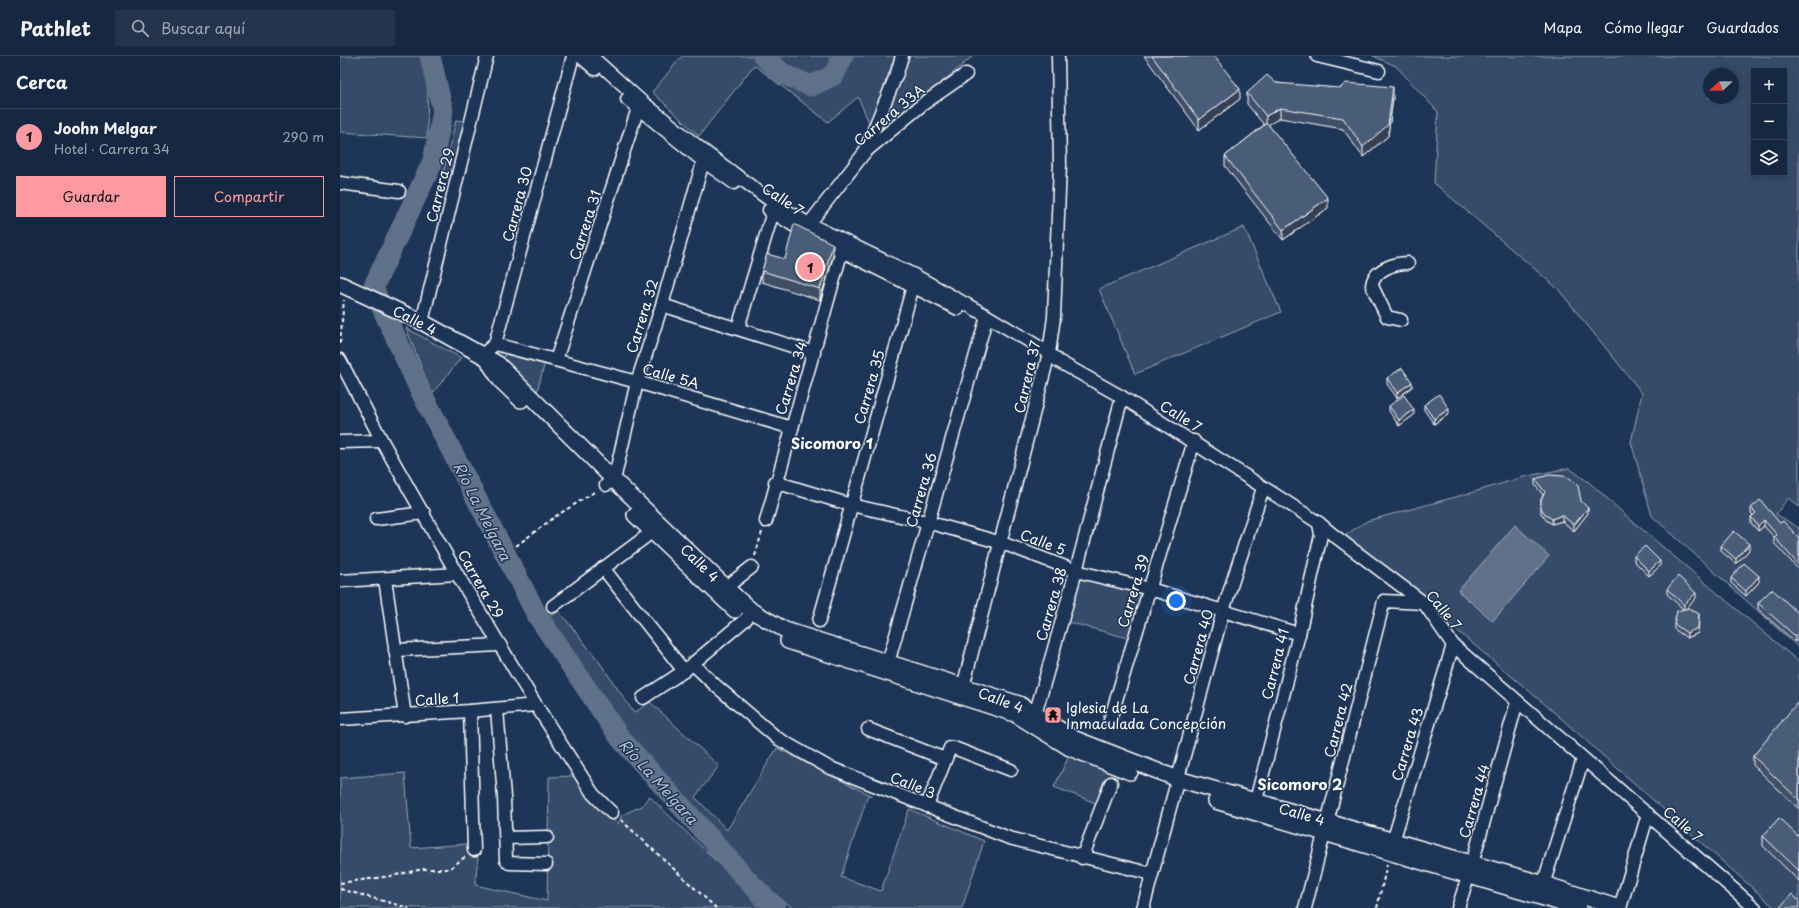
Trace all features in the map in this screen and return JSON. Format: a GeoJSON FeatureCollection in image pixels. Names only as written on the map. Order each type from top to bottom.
{"type":"FeatureCollection","features":[{"type":"Feature","properties":{"kind":"main road","name":"Calle 4"},"geometry":{"type":"LineString","coordinates":[[343,285],[422,322],[498,364],[610,483],[652,532],[749,615],[887,668],[962,691],[1019,704],[1034,720],[1177,784],[1470,870],[1542,890],[1620,908]]}},
{"type":"Feature","properties":{"kind":"main road","name":"Calle 4"},"geometry":{"type":"LineString","coordinates":[[610,483],[721,590]]}},
{"type":"Feature","properties":{"kind":"main road","name":"Calle 4"},"geometry":{"type":"LineString","coordinates":[[1542,890],[1578,908]]}},
{"type":"Feature","properties":{"kind":"street","name":"Carrera 29"},"geometry":{"type":"LineString","coordinates":[[422,322],[487,56]]}},
{"type":"Feature","properties":{"kind":"street","name":"Carrera 30"},"geometry":{"type":"LineString","coordinates":[[495,344],[573,56]]}},
{"type":"Feature","properties":{"kind":"street","name":"Calle 7"},"geometry":{"type":"LineString","coordinates":[[580,56],[704,157],[804,232],[844,246]]}},
{"type":"Feature","properties":{"kind":"street","name":"Calle 7"},"geometry":{"type":"LineString","coordinates":[[591,56],[639,105]]}},
{"type":"Feature","properties":{"kind":"street"},"geometry":{"type":"LineString","coordinates":[[865,152],[897,73],[902,56]]}},
{"type":"Feature","properties":{"kind":"street","name":"Carrera 37"},"geometry":{"type":"LineString","coordinates":[[962,691],[1051,358],[1060,165],[1058,56]]}},
{"type":"Feature","properties":{"kind":"street"},"geometry":{"type":"LineString","coordinates":[[1317,56],[1379,71]]}},
{"type":"Feature","properties":{"kind":"street","name":"Carrera 33A"},"geometry":{"type":"LineString","coordinates":[[808,224],[865,152],[923,104],[966,74]]}},
{"type":"Feature","properties":{"kind":"street","name":"Carrera 31"},"geometry":{"type":"LineString","coordinates":[[556,360],[639,105]]}},
{"type":"Feature","properties":{"kind":"street","name":"Carrera 32"},"geometry":{"type":"LineString","coordinates":[[610,483],[637,382],[662,305],[704,157]]}},
{"type":"Feature","properties":{"kind":"street"},"geometry":{"type":"LineString","coordinates":[[340,183],[399,192]]}},
{"type":"Feature","properties":{"kind":"street"},"geometry":{"type":"LineString","coordinates":[[738,328],[774,208]]}},
{"type":"Feature","properties":{"kind":"street","name":"Calle 7"},"geometry":{"type":"LineString","coordinates":[[774,208],[808,224],[844,246],[915,281],[986,319],[1051,358],[1122,397],[1194,441],[1263,488],[1319,523],[1424,603],[1453,645],[1755,908]]}},
{"type":"Feature","properties":{"kind":"street","name":"Carrera 34"},"geometry":{"type":"LineString","coordinates":[[766,521],[844,246]]}},
{"type":"Feature","properties":{"kind":"street"},"geometry":{"type":"LineString","coordinates":[[1401,320],[1387,316],[1372,286],[1375,278],[1389,266],[1400,263],[1408,263]]}},
{"type":"Feature","properties":{"kind":"street","name":"Carrera 35"},"geometry":{"type":"LineString","coordinates":[[819,621],[915,281]]}},
{"type":"Feature","properties":{"kind":"street"},"geometry":{"type":"LineString","coordinates":[[662,305],[814,353]]}},
{"type":"Feature","properties":{"kind":"street","name":"Carrera 36"},"geometry":{"type":"LineString","coordinates":[[887,668],[927,522],[986,319]]}},
{"type":"Feature","properties":{"kind":"street"},"geometry":{"type":"LineString","coordinates":[[485,357],[495,344]]}},
{"type":"Feature","properties":{"kind":"street","name":"Calle 5A"},"geometry":{"type":"LineString","coordinates":[[495,344],[637,382],[792,428]]}},
{"type":"Feature","properties":{"kind":"street","name":"Carrera 29"},"geometry":{"type":"LineString","coordinates":[[340,360],[382,441],[424,513],[457,574],[536,705],[593,794],[612,813]]}},
{"type":"Feature","properties":{"kind":"street","name":"Carrera 38"},"geometry":{"type":"LineString","coordinates":[[1034,720],[1076,571],[1122,397]]}},
{"type":"Feature","properties":{"kind":"street"},"geometry":{"type":"LineString","coordinates":[[340,442],[382,441]]}},
{"type":"Feature","properties":{"kind":"street","name":"Carrera 39"},"geometry":{"type":"LineString","coordinates":[[1110,720],[1194,441]]}},
{"type":"Feature","properties":{"kind":"street","name":"Calle 5"},"geometry":{"type":"LineString","coordinates":[[776,482],[851,505],[927,522],[1002,543],[1076,571],[1150,589],[1299,634]]}},
{"type":"Feature","properties":{"kind":"street","name":"Carrera 40"},"geometry":{"type":"LineString","coordinates":[[1143,908],[1223,611],[1263,488]]}},
{"type":"Feature","properties":{"kind":"street"},"geometry":{"type":"LineString","coordinates":[[376,519],[424,513]]}},
{"type":"Feature","properties":{"kind":"street","name":"Carrera 41"},"geometry":{"type":"LineString","coordinates":[[1254,806],[1299,634],[1321,535],[1319,523]]}},
{"type":"Feature","properties":{"kind":"street"},"geometry":{"type":"LineString","coordinates":[[553,606],[652,532]]}},
{"type":"Feature","properties":{"kind":"street"},"geometry":{"type":"LineString","coordinates":[[721,590],[752,567]]}},
{"type":"Feature","properties":{"kind":"street","name":"Calle 3"},"geometry":{"type":"LineString","coordinates":[[603,568],[688,667],[715,684],[777,738],[828,767],[1009,838],[1082,858],[1152,874]]}},
{"type":"Feature","properties":{"kind":"street"},"geometry":{"type":"LineString","coordinates":[[340,581],[457,574]]}},
{"type":"Feature","properties":{"kind":"street"},"geometry":{"type":"LineString","coordinates":[[385,579],[405,716]]}},
{"type":"Feature","properties":{"kind":"street","name":"Carrera 42"},"geometry":{"type":"LineString","coordinates":[[1305,908],[1384,601],[1424,603]]}},
{"type":"Feature","properties":{"kind":"street"},"geometry":{"type":"LineString","coordinates":[[643,698],[688,667],[749,615]]}},
{"type":"Feature","properties":{"kind":"street"},"geometry":{"type":"LineString","coordinates":[[395,650],[500,645]]}},
{"type":"Feature","properties":{"kind":"street","name":"Carrera 43"},"geometry":{"type":"LineString","coordinates":[[1392,846],[1453,645]]}},
{"type":"Feature","properties":{"kind":"street","name":"Carrera 44"},"geometry":{"type":"LineString","coordinates":[[1458,908],[1517,702]]}},
{"type":"Feature","properties":{"kind":"street","name":"Calle 1"},"geometry":{"type":"LineString","coordinates":[[340,719],[405,716],[536,705]]}},
{"type":"Feature","properties":{"kind":"street"},"geometry":{"type":"LineString","coordinates":[[497,709],[504,797],[507,862],[546,864]]}},
{"type":"Feature","properties":{"kind":"street"},"geometry":{"type":"LineString","coordinates":[[470,711],[474,850]]}},
{"type":"Feature","properties":{"kind":"street"},"geometry":{"type":"LineString","coordinates":[[868,729],[945,759]]}},
{"type":"Feature","properties":{"kind":"street"},"geometry":{"type":"LineString","coordinates":[[927,806],[950,748],[954,748],[1011,770]]}},
{"type":"Feature","properties":{"kind":"street"},"geometry":{"type":"LineString","coordinates":[[1542,890],[1583,759]]}},
{"type":"Feature","properties":{"kind":"street"},"geometry":{"type":"LineString","coordinates":[[1082,858],[1111,783]]}},
{"type":"Feature","properties":{"kind":"street"},"geometry":{"type":"LineString","coordinates":[[1620,908],[1648,814]]}},
{"type":"Feature","properties":{"kind":"street"},"geometry":{"type":"LineString","coordinates":[[506,838],[547,837]]}},
{"type":"Feature","properties":{"kind":"path"},"geometry":{"type":"LineString","coordinates":[[340,343],[343,285]]}},
{"type":"Feature","properties":{"kind":"path"},"geometry":{"type":"LineString","coordinates":[[516,546],[556,516],[610,483]]}},
{"type":"Feature","properties":{"kind":"path"},"geometry":{"type":"LineString","coordinates":[[752,567],[766,521]]}},
{"type":"Feature","properties":{"kind":"path"},"geometry":{"type":"LineString","coordinates":[[612,813],[716,908]]}},
{"type":"Feature","properties":{"kind":"path"},"geometry":{"type":"LineString","coordinates":[[1377,908],[1392,846]]}},
{"type":"Feature","properties":{"kind":"path"},"geometry":{"type":"LineString","coordinates":[[340,883],[423,870],[449,869],[474,850]]}},
{"type":"Feature","properties":{"kind":"path"},"geometry":{"type":"LineString","coordinates":[[340,889],[409,908]]}},
{"type":"Feature","properties":{"kind":"shaded area"},"geometry":{"type":"Polygon","coordinates":[[[340,56],[423,56],[428,82],[427,138],[340,132],[340,56]]]}},
{"type":"Feature","properties":{"kind":"shaded area"},"geometry":{"type":"Polygon","coordinates":[[[682,56],[895,56],[870,125],[858,97],[828,122],[754,65],[699,136],[652,92],[682,56]]]}},
{"type":"Feature","properties":{"kind":"shaded area"},"geometry":{"type":"Polygon","coordinates":[[[910,56],[973,56],[885,130],[881,128],[910,56]]]}},
{"type":"Feature","properties":{"kind":"shaded area"},"geometry":{"type":"Polygon","coordinates":[[[1373,56],[1799,56],[1799,507],[1788,498],[1776,514],[1799,528],[1799,648],[1652,516],[1631,442],[1642,393],[1558,289],[1434,183],[1438,112],[1396,66],[1373,56]]]}},
{"type":"Feature","properties":{"kind":"shaded area"},"geometry":{"type":"Polygon","coordinates":[[[456,120],[464,121],[451,179],[442,177],[456,120]]]}},
{"type":"Feature","properties":{"kind":"shaded area"},"geometry":{"type":"Polygon","coordinates":[[[1244,227],[1281,312],[1135,374],[1099,289],[1244,227]]]}},
{"type":"Feature","properties":{"kind":"shaded area"},"geometry":{"type":"Polygon","coordinates":[[[406,328],[461,358],[432,394],[406,328]]]}},
{"type":"Feature","properties":{"kind":"shaded area"},"geometry":{"type":"Polygon","coordinates":[[[506,353],[545,362],[537,392],[503,358],[506,353]]]}},
{"type":"Feature","properties":{"kind":"shaded area"},"geometry":{"type":"Polygon","coordinates":[[[1569,468],[1591,484],[1631,520],[1799,662],[1799,899],[1797,902],[1785,907],[1775,908],[1547,706],[1344,536],[1367,521],[1523,477],[1569,468]]]}},
{"type":"Feature","properties":{"kind":"shaded area"},"geometry":{"type":"Polygon","coordinates":[[[1515,525],[1549,556],[1493,621],[1458,591],[1515,525]]]}},
{"type":"Feature","properties":{"kind":"shaded area"},"geometry":{"type":"Polygon","coordinates":[[[1081,578],[1142,594],[1131,639],[1068,622],[1081,578]]]}},
{"type":"Feature","properties":{"kind":"shaded area"},"geometry":{"type":"Polygon","coordinates":[[[559,611],[598,660],[634,713],[650,702],[719,766],[695,797],[727,830],[777,748],[872,796],[868,795],[841,877],[881,891],[909,809],[984,841],[962,908],[793,908],[762,886],[625,739],[545,619],[559,611]]]}},
{"type":"Feature","properties":{"kind":"shaded area"},"geometry":{"type":"Polygon","coordinates":[[[1070,754],[1119,774],[1116,781],[1106,778],[1096,803],[1054,787],[1070,754]]]}},
{"type":"Feature","properties":{"kind":"shaded area"},"geometry":{"type":"Polygon","coordinates":[[[405,773],[411,848],[468,844],[471,857],[478,857],[475,885],[547,901],[549,777],[574,776],[597,807],[618,824],[622,815],[642,806],[649,796],[738,882],[759,908],[340,908],[340,778],[405,773]]]}},
{"type":"Feature","properties":{"kind":"building"},"geometry":{"type":"Polygon","coordinates":[[[1152,56],[1214,56],[1240,89],[1199,120],[1152,56]]]}},
{"type":"Feature","properties":{"kind":"building"},"geometry":{"type":"Polygon","coordinates":[[[1267,75],[1276,83],[1340,88],[1346,83],[1393,87],[1388,125],[1363,147],[1343,118],[1280,108],[1266,116],[1247,93],[1267,75]]]}},
{"type":"Feature","properties":{"kind":"building"},"geometry":{"type":"Polygon","coordinates":[[[1267,123],[1328,198],[1283,230],[1225,156],[1267,123]]]}},
{"type":"Feature","properties":{"kind":"building"},"geometry":{"type":"Polygon","coordinates":[[[794,224],[833,244],[820,289],[762,271],[767,254],[785,259],[794,224]]]}},
{"type":"Feature","properties":{"kind":"building"},"geometry":{"type":"Polygon","coordinates":[[[1402,368],[1412,382],[1397,393],[1387,378],[1402,368]]]}},
{"type":"Feature","properties":{"kind":"building"},"geometry":{"type":"Polygon","coordinates":[[[1439,394],[1449,409],[1434,419],[1424,405],[1439,394]]]}},
{"type":"Feature","properties":{"kind":"building"},"geometry":{"type":"Polygon","coordinates":[[[1404,395],[1414,410],[1399,420],[1389,406],[1404,395]]]}},
{"type":"Feature","properties":{"kind":"building"},"geometry":{"type":"Polygon","coordinates":[[[1549,475],[1563,476],[1571,479],[1578,486],[1581,501],[1588,508],[1574,525],[1562,515],[1552,519],[1546,515],[1541,508],[1541,500],[1545,492],[1535,479],[1549,475]]]}},
{"type":"Feature","properties":{"kind":"building"},"geometry":{"type":"Polygon","coordinates":[[[1760,500],[1780,523],[1783,521],[1799,538],[1799,565],[1774,537],[1777,535],[1764,520],[1758,526],[1751,517],[1756,513],[1751,508],[1760,500]]]}},
{"type":"Feature","properties":{"kind":"building"},"geometry":{"type":"Polygon","coordinates":[[[1734,531],[1749,544],[1736,559],[1721,546],[1734,531]]]}},
{"type":"Feature","properties":{"kind":"building"},"geometry":{"type":"Polygon","coordinates":[[[1645,546],[1660,561],[1649,571],[1634,556],[1645,546]]]}},
{"type":"Feature","properties":{"kind":"building"},"geometry":{"type":"Polygon","coordinates":[[[1744,563],[1759,576],[1746,591],[1731,578],[1744,563]]]}},
{"type":"Feature","properties":{"kind":"building"},"geometry":{"type":"Polygon","coordinates":[[[1678,576],[1696,593],[1684,605],[1667,589],[1678,576]]]}},
{"type":"Feature","properties":{"kind":"building"},"geometry":{"type":"Polygon","coordinates":[[[1772,589],[1799,614],[1799,632],[1795,636],[1758,603],[1772,589]]]}},
{"type":"Feature","properties":{"kind":"building"},"geometry":{"type":"Polygon","coordinates":[[[1689,608],[1699,614],[1698,628],[1687,633],[1674,624],[1677,611],[1689,608]]]}},
{"type":"Feature","properties":{"kind":"building"},"geometry":{"type":"Polygon","coordinates":[[[1797,703],[1799,705],[1799,800],[1753,756],[1797,703]]]}},
{"type":"Feature","properties":{"kind":"building"},"geometry":{"type":"Polygon","coordinates":[[[1779,818],[1799,837],[1799,871],[1763,836],[1779,818]]]}},
{"type":"Feature","properties":{"kind":"building"},"geometry":{"type":"Polygon","coordinates":[[[1792,894],[1799,901],[1799,908],[1781,908],[1780,907],[1792,894]]]}},
{"type":"Feature","properties":{"kind":"waterway","name":"Río La Melgara"},"geometry":{"type":"LineString","coordinates":[[430,56],[443,111],[433,161],[373,288],[420,390],[537,615],[620,738],[750,883],[776,908]]}},
{"type":"Feature","properties":{"kind":"waterway","name":"Río La Melgara"},"geometry":{"type":"LineString","coordinates":[[763,56],[783,74],[811,86],[834,75],[843,56]]}},
{"type":"Feature","properties":{"kind":"place","name":"Joohn Melgar"},"geometry":{"type":"Point","coordinates":[810,267]}},
{"type":"Feature","properties":{"kind":"place","name":"Iglesia de La Inmaculada Concepción"},"geometry":{"type":"Point","coordinates":[1053,715]}},
{"type":"Feature","properties":{"kind":"district","name":"Sicomoro 1"},"geometry":{"type":"Point","coordinates":[832,442]}},
{"type":"Feature","properties":{"kind":"district","name":"Sicomoro 2"},"geometry":{"type":"Point","coordinates":[1300,783]}}]}
